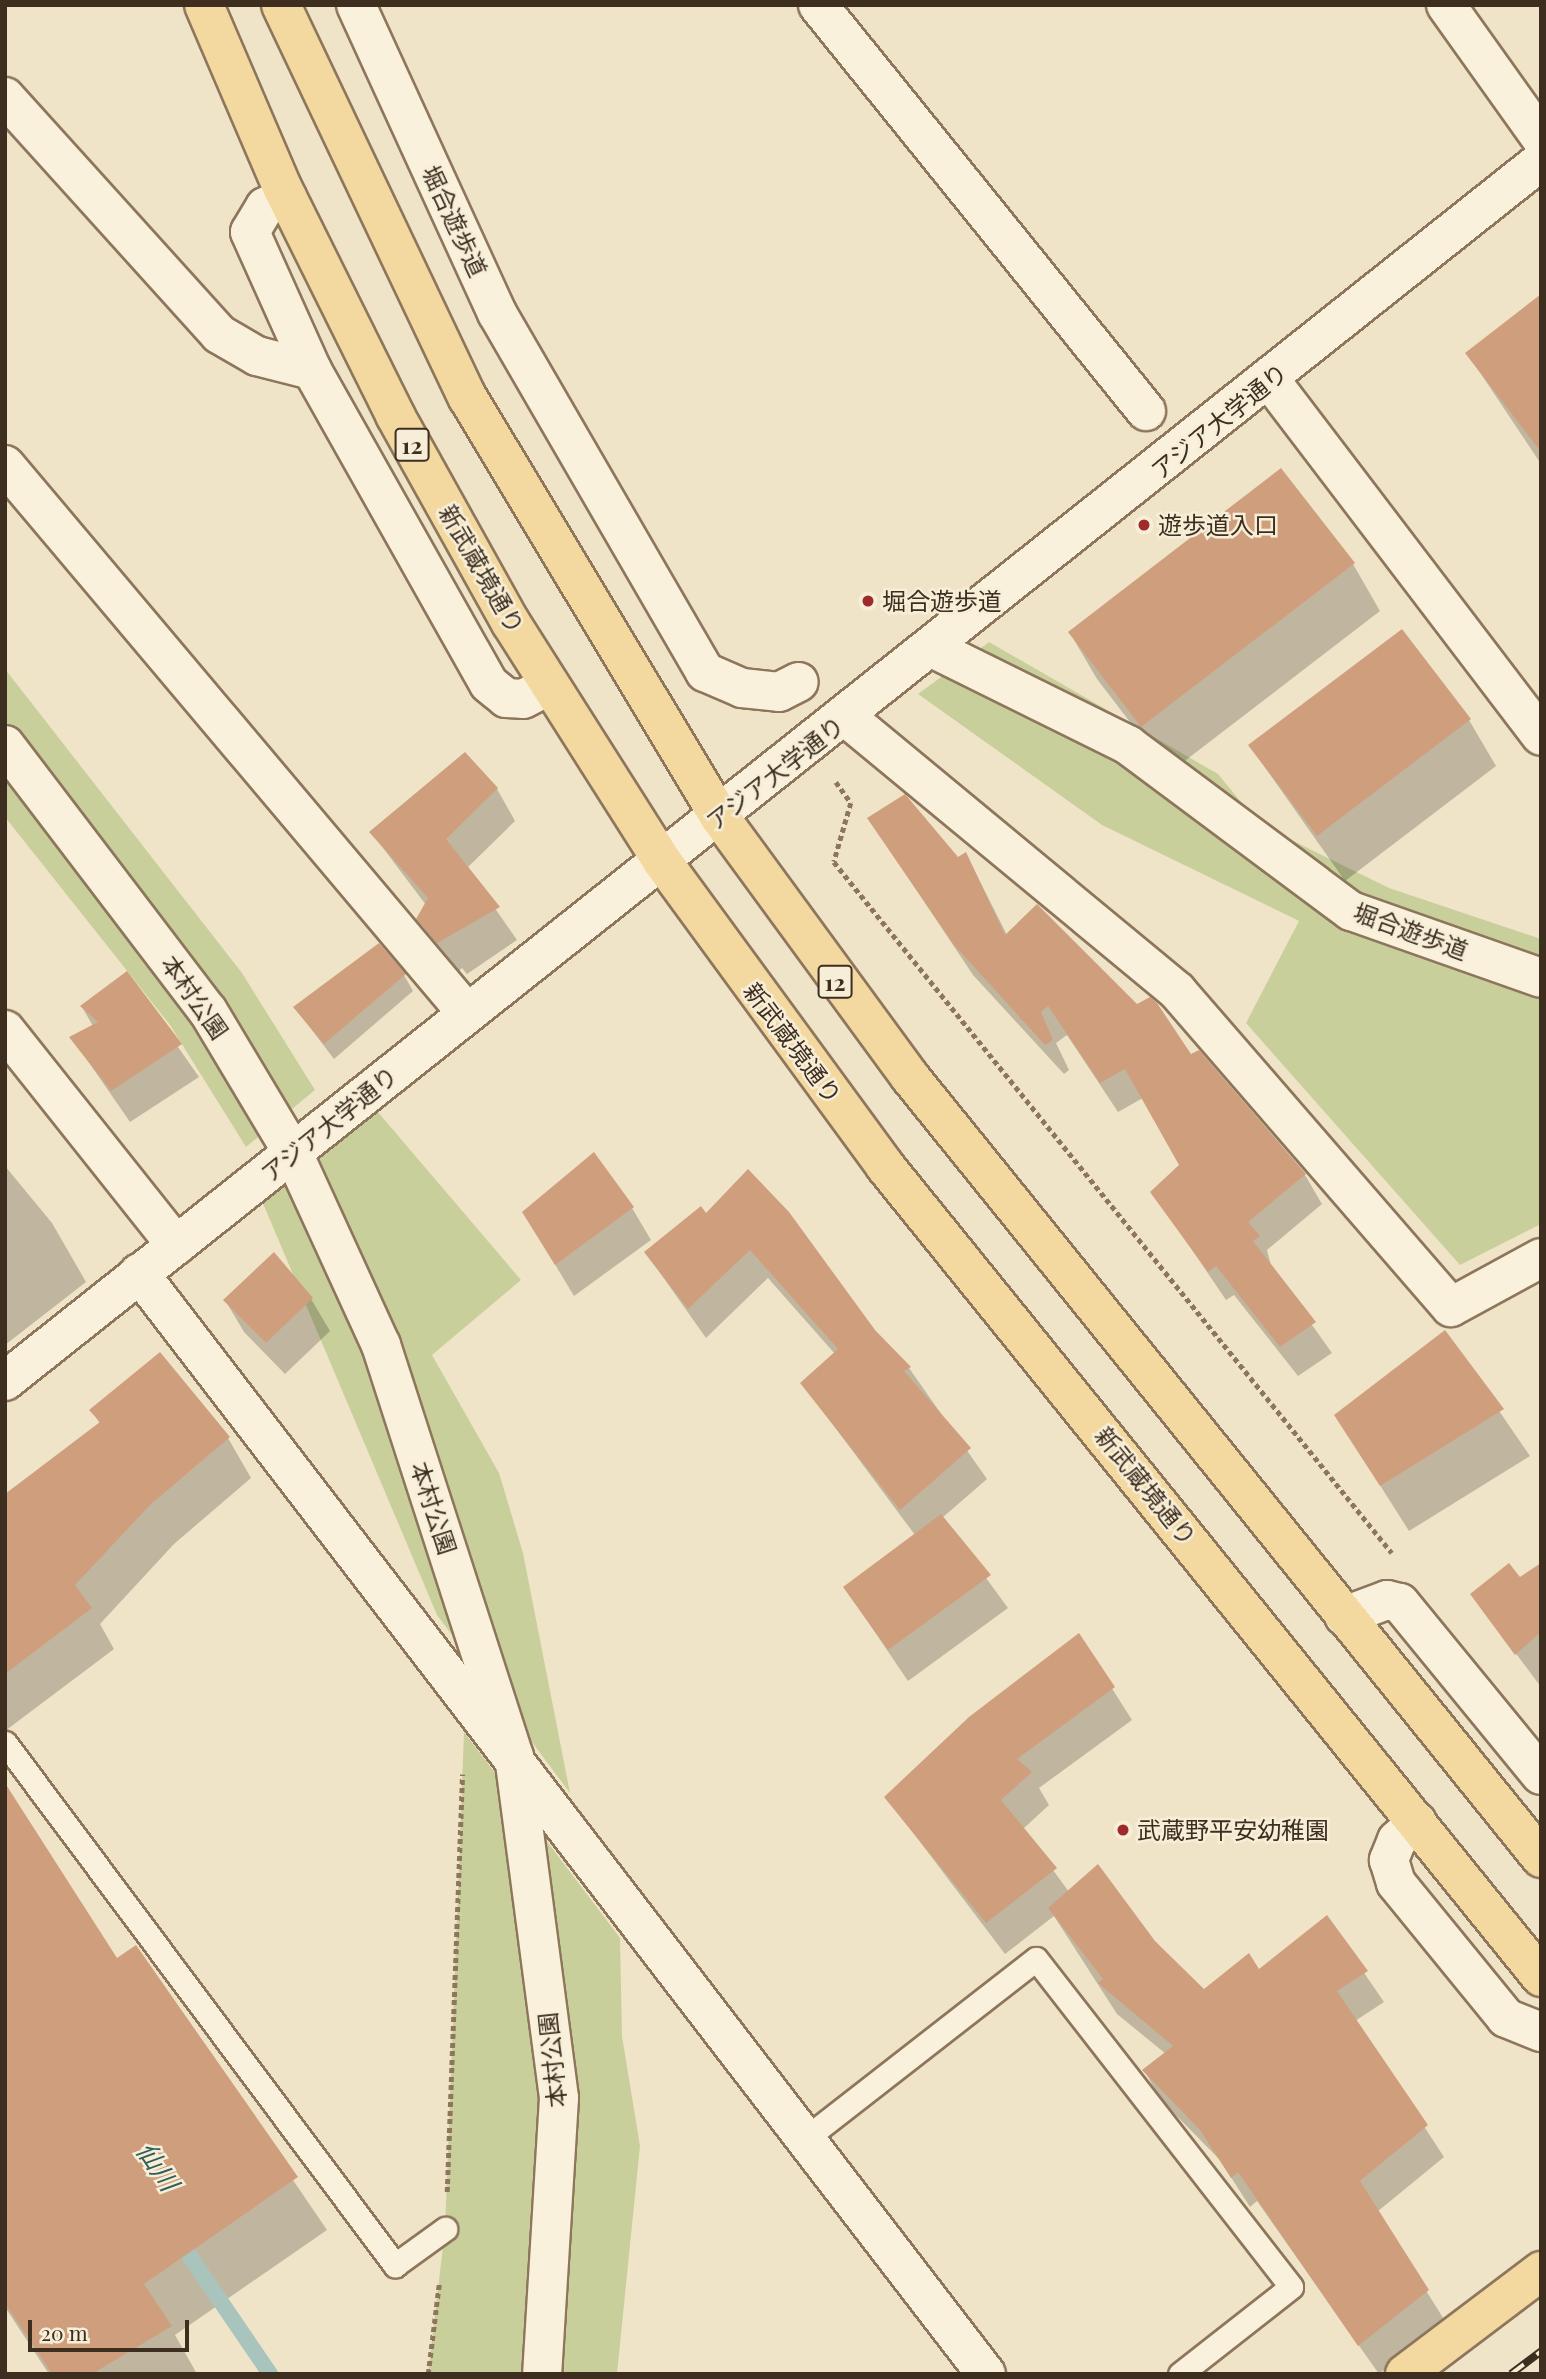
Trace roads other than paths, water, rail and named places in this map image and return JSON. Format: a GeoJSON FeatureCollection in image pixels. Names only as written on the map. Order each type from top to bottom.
{"type":"FeatureCollection","features":[{"type":"Feature","properties":{"kind":"main road","name":"新武蔵境通り"},"geometry":{"type":"LineString","coordinates":[[204,5],[287,197],[395,415],[550,685],[662,861],[885,1166],[1541,1977]]}},
{"type":"Feature","properties":{"kind":"main road","name":"12"},"geometry":{"type":"LineString","coordinates":[[281,5],[468,398],[719,816],[844,993],[1541,1858]]}},
{"type":"Feature","properties":{"kind":"main road"},"geometry":{"type":"LineString","coordinates":[[1405,2374],[1541,2271]]}},
{"type":"Feature","properties":{"kind":"street","name":"堀合遊歩道"},"geometry":{"type":"LineString","coordinates":[[356,5],[497,313],[705,672],[742,688],[779,692],[799,682]]}},
{"type":"Feature","properties":{"kind":"street"},"geometry":{"type":"LineString","coordinates":[[818,5],[1146,411]]}},
{"type":"Feature","properties":{"kind":"street"},"geometry":{"type":"LineString","coordinates":[[1446,5],[1541,138]]}},
{"type":"Feature","properties":{"kind":"street"},"geometry":{"type":"LineString","coordinates":[[5,97],[219,334],[257,356],[312,370]]}},
{"type":"Feature","properties":{"kind":"street","name":"アジア大学通り"},"geometry":{"type":"LineString","coordinates":[[5,1381],[467,1013],[846,718],[1541,161]]}},
{"type":"Feature","properties":{"kind":"street"},"geometry":{"type":"LineString","coordinates":[[287,197],[265,207],[250,232],[312,370],[489,684],[506,698],[523,699],[550,685]]}},
{"type":"Feature","properties":{"kind":"street"},"geometry":{"type":"LineString","coordinates":[[1269,380],[1541,736]]}},
{"type":"Feature","properties":{"kind":"street"},"geometry":{"type":"LineString","coordinates":[[5,465],[467,1013]]}},
{"type":"Feature","properties":{"kind":"street","name":"堀合遊歩道"},"geometry":{"type":"LineString","coordinates":[[932,648],[1128,746],[1351,911],[1541,978]]}},
{"type":"Feature","properties":{"kind":"street"},"geometry":{"type":"LineString","coordinates":[[846,718],[1177,991],[1451,1307],[1541,1258]]}},
{"type":"Feature","properties":{"kind":"street","name":"本村公園"},"geometry":{"type":"LineString","coordinates":[[5,745],[208,1011],[293,1153],[381,1345],[514,1756],[559,2098],[542,2374]]}},
{"type":"Feature","properties":{"kind":"street"},"geometry":{"type":"LineString","coordinates":[[5,1030],[176,1245]]}},
{"type":"Feature","properties":{"kind":"street"},"geometry":{"type":"LineString","coordinates":[[139,1273],[514,1756],[986,2374]]}},
{"type":"Feature","properties":{"kind":"street"},"geometry":{"type":"LineString","coordinates":[[1344,1616],[1387,1600],[1400,1603],[1541,1774]]}},
{"type":"Feature","properties":{"kind":"street"},"geometry":{"type":"LineString","coordinates":[[1417,1822],[1396,1840],[1389,1860],[1396,1883],[1506,2018],[1541,2032]]}},
{"type":"Feature","properties":{"kind":"lane"},"geometry":{"type":"LineString","coordinates":[[5,1743],[395,2265],[445,2229]]}},
{"type":"Feature","properties":{"kind":"lane"},"geometry":{"type":"LineString","coordinates":[[806,2138],[1035,1959],[1291,2287],[1180,2374]]}},
{"type":"Feature","properties":{"kind":"waterway","name":"仙川"},"geometry":{"type":"LineString","coordinates":[[176,2236],[270,2374]]}},
{"type":"Feature","properties":{"kind":"railway"},"geometry":{"type":"LineString","coordinates":[[1511,2374],[1541,2351]]}},
{"type":"Feature","properties":{"kind":"place","name":"遊歩道入口"},"geometry":{"type":"Point","coordinates":[1144,525]}},
{"type":"Feature","properties":{"kind":"place","name":"堀合遊歩道"},"geometry":{"type":"Point","coordinates":[868,601]}},
{"type":"Feature","properties":{"kind":"place","name":"武蔵野平安幼稚園"},"geometry":{"type":"Point","coordinates":[1123,1830]}}]}
